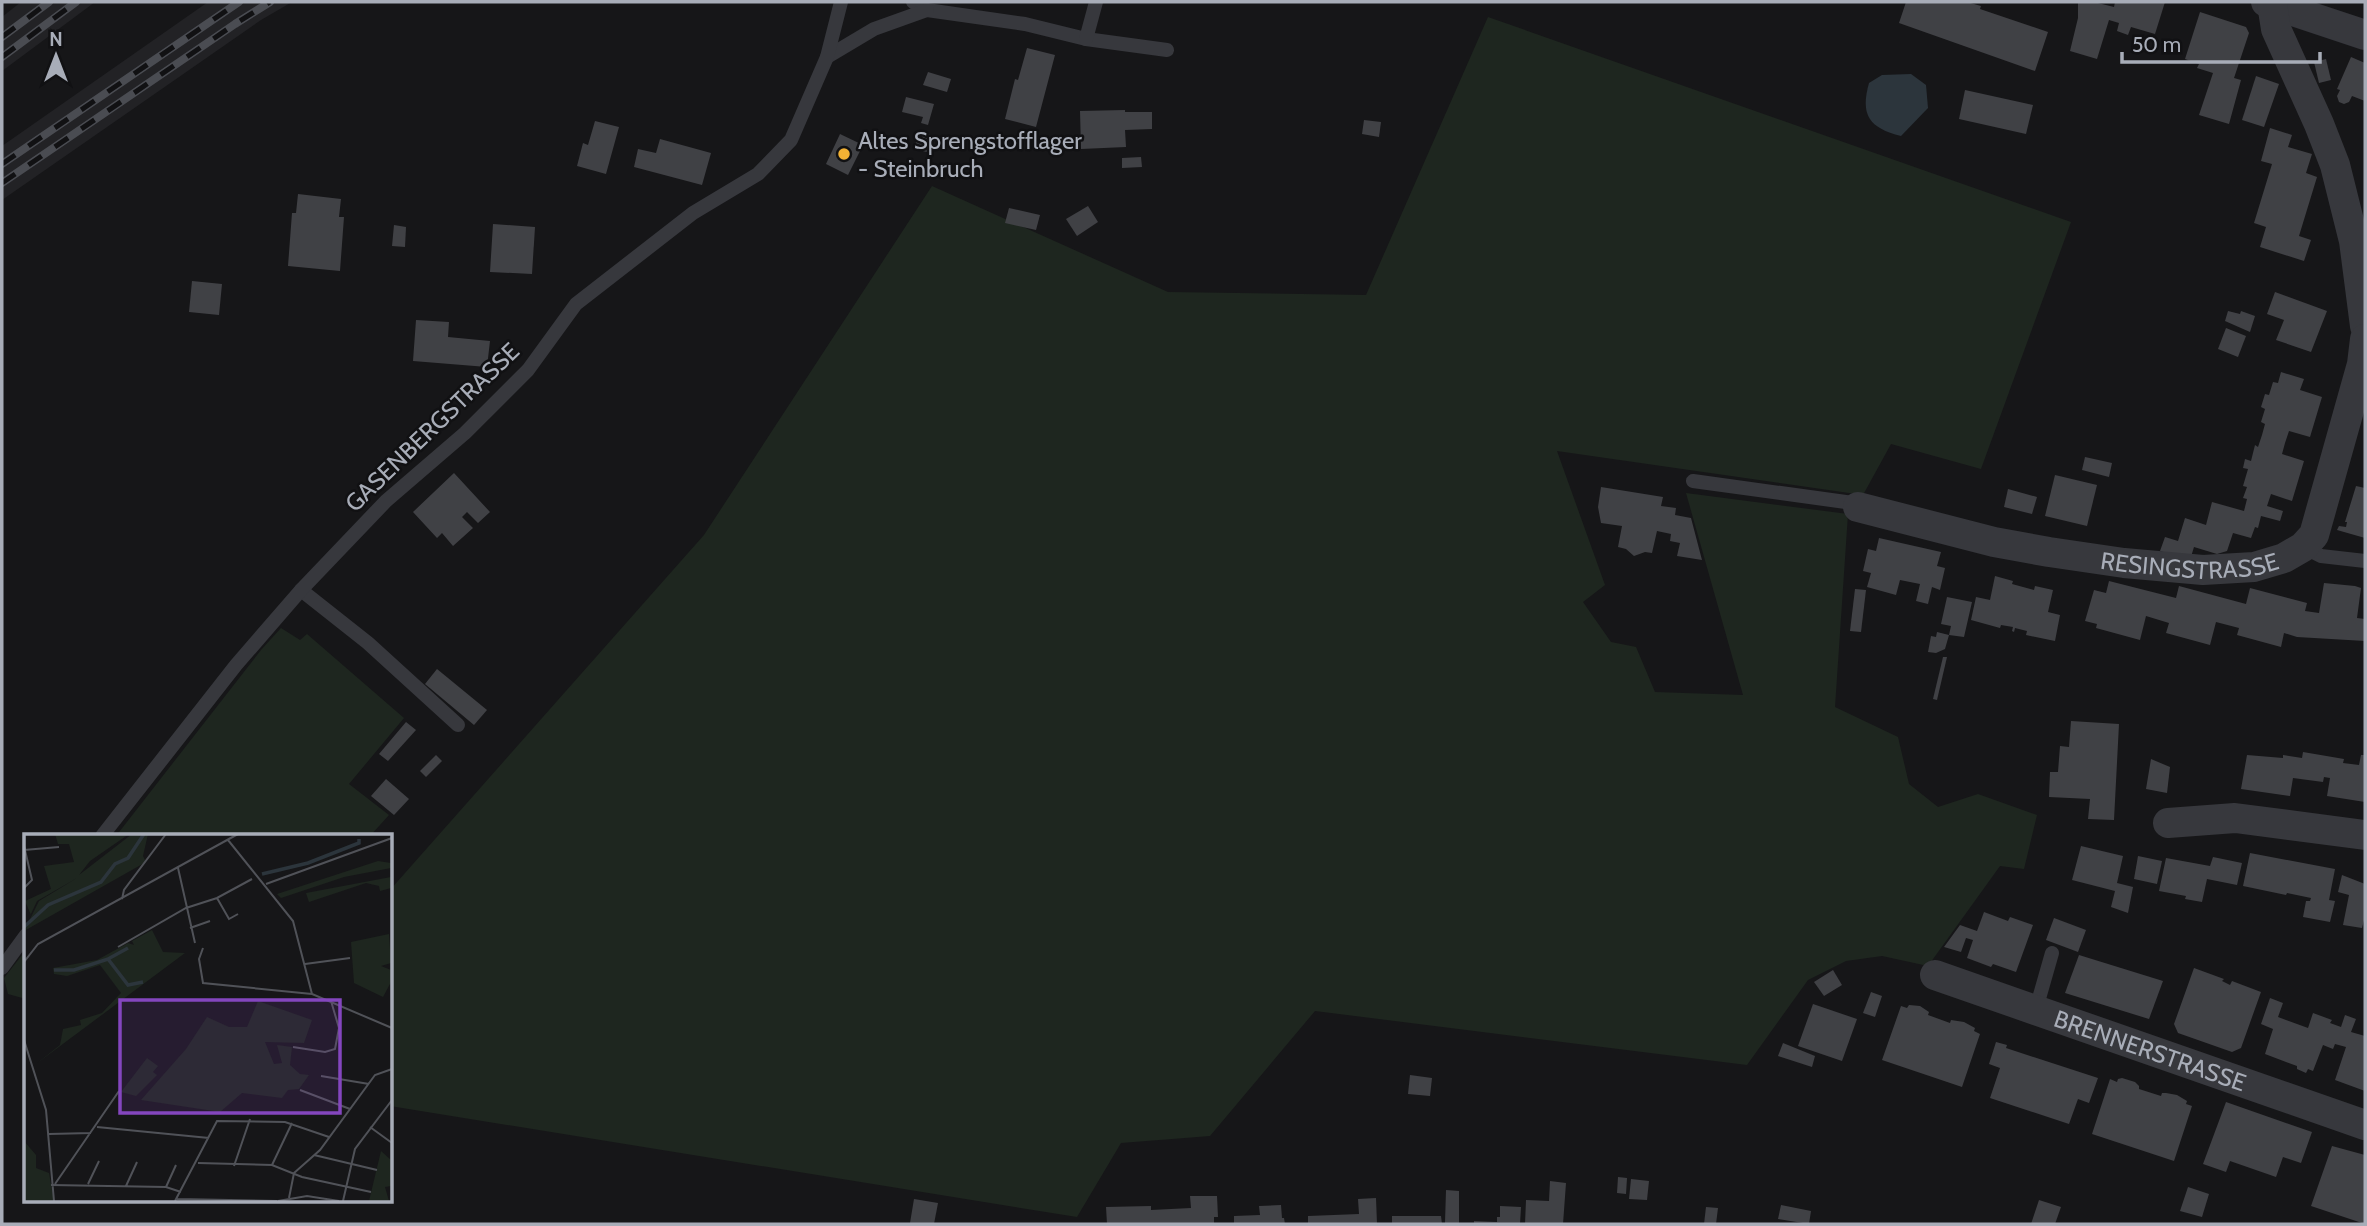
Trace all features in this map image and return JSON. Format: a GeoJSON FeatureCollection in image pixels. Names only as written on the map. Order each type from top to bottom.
{"type":"FeatureCollection","features":[{"type":"Feature","properties":{"kind":"street"},"geometry":{"type":"LineString","coordinates":[[2269,3],[2365,35]]}},
{"type":"Feature","properties":{"kind":"street"},"geometry":{"type":"LineString","coordinates":[[2269,3],[2276,29],[2335,165],[2354,241],[2365,326]]}},
{"type":"Feature","properties":{"kind":"street","name":"RESINGSTRASSE"},"geometry":{"type":"LineString","coordinates":[[1858,508],[1994,542],[2164,567],[2203,570],[2253,568],[2284,558],[2303,547],[2314,535],[2362,364],[2365,339]]}},
{"type":"Feature","properties":{"kind":"street"},"geometry":{"type":"LineString","coordinates":[[2168,823],[2235,818],[2365,835]]}},
{"type":"Feature","properties":{"kind":"street","name":"BRENNERSTRASSE"},"geometry":{"type":"LineString","coordinates":[[1935,975],[2365,1125]]}},
{"type":"Feature","properties":{"kind":"lane","name":"GASENBERGSTRASSE"},"geometry":{"type":"LineString","coordinates":[[104,834],[236,664],[301,590],[386,501],[466,433],[528,370],[576,304],[693,213],[758,174],[791,140],[827,57],[841,2]]}},
{"type":"Feature","properties":{"kind":"lane"},"geometry":{"type":"LineString","coordinates":[[914,2],[927,10],[1025,24],[1086,39],[1167,50]]}},
{"type":"Feature","properties":{"kind":"lane"},"geometry":{"type":"LineString","coordinates":[[1086,39],[1096,2]]}},
{"type":"Feature","properties":{"kind":"lane"},"geometry":{"type":"LineString","coordinates":[[827,57],[874,29],[927,10]]}},
{"type":"Feature","properties":{"kind":"lane"},"geometry":{"type":"LineString","coordinates":[[1693,481],[1853,503],[1858,508]]}},
{"type":"Feature","properties":{"kind":"lane"},"geometry":{"type":"LineString","coordinates":[[2303,547],[2321,556],[2365,561]]}},
{"type":"Feature","properties":{"kind":"lane"},"geometry":{"type":"LineString","coordinates":[[301,590],[368,643],[458,725]]}},
{"type":"Feature","properties":{"kind":"lane"},"geometry":{"type":"LineString","coordinates":[[2,968],[24,938]]}},
{"type":"Feature","properties":{"kind":"lane"},"geometry":{"type":"LineString","coordinates":[[2036,1009],[2052,953]]}},
{"type":"Feature","properties":{"kind":"shaded area"},"geometry":{"type":"Polygon","coordinates":[[[21,2],[95,2],[2,71],[2,17],[21,2]]]}},
{"type":"Feature","properties":{"kind":"shaded area"},"geometry":{"type":"Polygon","coordinates":[[[208,2],[292,2],[261,20],[2,200],[2,146],[208,2]]]}},
{"type":"Feature","properties":{"kind":"shaded area"},"geometry":{"type":"Polygon","coordinates":[[[1488,17],[2071,222],[1981,469],[1891,444],[1863,495],[1557,451],[1605,585],[1583,602],[1611,642],[1636,647],[1655,692],[1743,695],[1686,493],[1848,514],[1835,707],[1898,737],[1909,784],[1938,807],[1978,794],[2037,815],[2024,869],[2000,866],[1928,966],[1882,956],[1846,961],[1808,980],[1747,1065],[1315,1011],[1210,1136],[1121,1143],[1077,1217],[392,1106],[392,888],[704,535],[932,186],[1168,292],[1366,295],[1488,17]]]}},
{"type":"Feature","properties":{"kind":"shaded area"},"geometry":{"type":"Polygon","coordinates":[[[1911,74],[1926,85],[1928,108],[1901,136],[1874,124],[1867,112],[1866,94],[1869,83],[1882,75],[1911,74]]]}},
{"type":"Feature","properties":{"kind":"shaded area"},"geometry":{"type":"Polygon","coordinates":[[[281,628],[300,640],[307,634],[404,718],[349,784],[389,815],[372,834],[118,834],[281,628]]]}},
{"type":"Feature","properties":{"kind":"shaded area"},"geometry":{"type":"Polygon","coordinates":[[[24,953],[24,998],[8,994],[4,978],[24,953]]]}},
{"type":"Feature","properties":{"kind":"building"},"geometry":{"type":"Polygon","coordinates":[[[1906,2],[1967,2],[2048,32],[2035,71],[1899,23],[1906,2]]]}},
{"type":"Feature","properties":{"kind":"building"},"geometry":{"type":"Polygon","coordinates":[[[2078,2],[2094,2],[2114,7],[2115,2],[2165,2],[2155,34],[2131,27],[2128,35],[2117,31],[2119,23],[2109,20],[2097,59],[2070,51],[2078,18],[2078,2]]]}},
{"type":"Feature","properties":{"kind":"building"},"geometry":{"type":"Polygon","coordinates":[[[2200,12],[2246,27],[2249,33],[2234,78],[2241,80],[2229,124],[2199,115],[2213,73],[2197,68],[2199,64],[2185,59],[2200,12]]]}},
{"type":"Feature","properties":{"kind":"building"},"geometry":{"type":"Polygon","coordinates":[[[1027,48],[1055,55],[1036,127],[1005,119],[1015,79],[1018,80],[1027,48]]]}},
{"type":"Feature","properties":{"kind":"building"},"geometry":{"type":"Polygon","coordinates":[[[2351,57],[2365,63],[2365,101],[2352,96],[2349,102],[2344,104],[2339,102],[2337,96],[2340,90],[2337,89],[2351,57]]]}},
{"type":"Feature","properties":{"kind":"building"},"geometry":{"type":"Polygon","coordinates":[[[2326,59],[2331,80],[2319,83],[2314,62],[2326,59]]]}},
{"type":"Feature","properties":{"kind":"building"},"geometry":{"type":"Polygon","coordinates":[[[928,72],[951,79],[947,92],[923,85],[928,72]]]}},
{"type":"Feature","properties":{"kind":"building"},"geometry":{"type":"Polygon","coordinates":[[[2256,76],[2279,84],[2264,127],[2242,120],[2256,76]]]}},
{"type":"Feature","properties":{"kind":"building"},"geometry":{"type":"Polygon","coordinates":[[[1965,90],[2033,105],[2026,134],[1959,119],[1965,90]]]}},
{"type":"Feature","properties":{"kind":"building"},"geometry":{"type":"Polygon","coordinates":[[[906,97],[934,104],[928,125],[921,123],[923,117],[902,112],[906,97]]]}},
{"type":"Feature","properties":{"kind":"building"},"geometry":{"type":"Polygon","coordinates":[[[1080,111],[1152,112],[1152,129],[1125,130],[1126,147],[1081,149],[1080,111]]]}},
{"type":"Feature","properties":{"kind":"building"},"geometry":{"type":"Polygon","coordinates":[[[1364,120],[1381,122],[1379,137],[1362,134],[1364,120]]]}},
{"type":"Feature","properties":{"kind":"building"},"geometry":{"type":"Polygon","coordinates":[[[595,121],[619,127],[606,174],[577,166],[583,143],[588,145],[595,121]]]}},
{"type":"Feature","properties":{"kind":"building"},"geometry":{"type":"Polygon","coordinates":[[[2270,128],[2292,135],[2288,147],[2312,154],[2306,173],[2317,177],[2299,236],[2311,240],[2304,261],[2260,247],[2266,227],[2254,223],[2272,164],[2261,161],[2270,128]]]}},
{"type":"Feature","properties":{"kind":"building"},"geometry":{"type":"Polygon","coordinates":[[[919,132],[931,135],[927,152],[914,149],[919,132]]]}},
{"type":"Feature","properties":{"kind":"building","name":"Altes Sprengstofflager - Steinbruch"},"geometry":{"type":"Polygon","coordinates":[[[840,134],[863,145],[848,175],[826,164],[840,134]]]}},
{"type":"Feature","properties":{"kind":"building"},"geometry":{"type":"Polygon","coordinates":[[[660,139],[711,153],[702,185],[634,167],[638,149],[656,153],[660,139]]]}},
{"type":"Feature","properties":{"kind":"building"},"geometry":{"type":"Polygon","coordinates":[[[1141,157],[1142,167],[1122,168],[1122,158],[1141,157]]]}},
{"type":"Feature","properties":{"kind":"building"},"geometry":{"type":"Polygon","coordinates":[[[298,194],[341,199],[339,217],[344,217],[340,271],[288,266],[292,213],[296,213],[298,194]]]}},
{"type":"Feature","properties":{"kind":"building"},"geometry":{"type":"Polygon","coordinates":[[[1088,206],[1098,222],[1077,236],[1066,219],[1088,206]]]}},
{"type":"Feature","properties":{"kind":"building"},"geometry":{"type":"Polygon","coordinates":[[[1009,208],[1040,215],[1036,230],[1005,223],[1009,208]]]}},
{"type":"Feature","properties":{"kind":"building"},"geometry":{"type":"Polygon","coordinates":[[[493,224],[535,227],[532,274],[490,272],[493,224]]]}},
{"type":"Feature","properties":{"kind":"building"},"geometry":{"type":"Polygon","coordinates":[[[394,225],[406,227],[405,247],[392,246],[394,225]]]}},
{"type":"Feature","properties":{"kind":"building"},"geometry":{"type":"Polygon","coordinates":[[[192,281],[222,284],[219,315],[189,312],[192,281]]]}},
{"type":"Feature","properties":{"kind":"building"},"geometry":{"type":"Polygon","coordinates":[[[2275,292],[2327,311],[2311,352],[2276,340],[2284,320],[2267,314],[2275,292]]]}},
{"type":"Feature","properties":{"kind":"building"},"geometry":{"type":"Polygon","coordinates":[[[2228,311],[2240,314],[2241,311],[2255,316],[2250,332],[2225,321],[2228,311]]]}},
{"type":"Feature","properties":{"kind":"building"},"geometry":{"type":"Polygon","coordinates":[[[416,320],[449,322],[448,337],[490,341],[487,367],[413,361],[416,320]]]}},
{"type":"Feature","properties":{"kind":"building"},"geometry":{"type":"Polygon","coordinates":[[[2226,328],[2246,336],[2238,357],[2218,349],[2226,328]]]}},
{"type":"Feature","properties":{"kind":"building"},"geometry":{"type":"Polygon","coordinates":[[[2281,372],[2304,379],[2300,390],[2322,397],[2310,437],[2289,431],[2282,454],[2304,461],[2292,501],[2271,494],[2267,506],[2283,511],[2280,521],[2261,516],[2258,528],[2255,527],[2251,538],[2233,533],[2227,551],[2217,554],[2194,547],[2190,560],[2160,551],[2165,537],[2178,541],[2185,518],[2206,525],[2212,502],[2244,511],[2247,499],[2243,498],[2247,487],[2243,486],[2248,469],[2243,468],[2245,459],[2251,461],[2255,445],[2258,447],[2265,424],[2261,422],[2265,409],[2261,407],[2265,394],[2269,395],[2273,382],[2278,383],[2281,372]]]}},
{"type":"Feature","properties":{"kind":"building"},"geometry":{"type":"Polygon","coordinates":[[[2085,457],[2112,463],[2109,477],[2082,470],[2085,457]]]}},
{"type":"Feature","properties":{"kind":"building"},"geometry":{"type":"Polygon","coordinates":[[[454,473],[490,512],[478,523],[467,512],[462,517],[473,528],[453,546],[442,533],[437,538],[413,512],[454,473]]]}},
{"type":"Feature","properties":{"kind":"building"},"geometry":{"type":"Polygon","coordinates":[[[2055,475],[2097,485],[2087,526],[2045,516],[2055,475]]]}},
{"type":"Feature","properties":{"kind":"building"},"geometry":{"type":"Polygon","coordinates":[[[2356,486],[2365,488],[2365,538],[2337,530],[2339,526],[2346,527],[2345,522],[2356,486]]]}},
{"type":"Feature","properties":{"kind":"building"},"geometry":{"type":"Polygon","coordinates":[[[1601,487],[1663,497],[1661,506],[1676,508],[1675,515],[1691,518],[1702,560],[1677,556],[1680,543],[1670,541],[1671,534],[1657,531],[1652,553],[1645,552],[1634,556],[1626,549],[1618,547],[1622,526],[1601,523],[1598,507],[1601,487]]]}},
{"type":"Feature","properties":{"kind":"building"},"geometry":{"type":"Polygon","coordinates":[[[2008,489],[2037,497],[2032,514],[2004,507],[2008,489]]]}},
{"type":"Feature","properties":{"kind":"building"},"geometry":{"type":"Polygon","coordinates":[[[1879,538],[1941,552],[1937,566],[1945,568],[1940,590],[1932,587],[1928,604],[1916,601],[1920,584],[1900,580],[1896,595],[1867,587],[1871,573],[1863,571],[1868,549],[1876,551],[1879,538]]]}},
{"type":"Feature","properties":{"kind":"building"},"geometry":{"type":"Polygon","coordinates":[[[1995,576],[2034,590],[2035,586],[2053,590],[2048,612],[2060,615],[2055,641],[2026,635],[2027,631],[2015,628],[2014,632],[2013,627],[2001,625],[2000,628],[1971,620],[1976,597],[1990,600],[1995,576]]]}},
{"type":"Feature","properties":{"kind":"building"},"geometry":{"type":"Polygon","coordinates":[[[2109,581],[2176,598],[2179,586],[2246,604],[2250,588],[2307,603],[2305,611],[2319,613],[2324,583],[2355,586],[2361,588],[2357,618],[2365,619],[2365,641],[2297,637],[2284,633],[2281,647],[2237,635],[2239,628],[2216,622],[2210,645],[2166,633],[2169,623],[2146,616],[2140,640],[2096,628],[2097,624],[2085,621],[2094,590],[2106,593],[2109,581]]]}},
{"type":"Feature","properties":{"kind":"building"},"geometry":{"type":"Polygon","coordinates":[[[1855,589],[1866,590],[1861,632],[1850,631],[1855,589]]]}},
{"type":"Feature","properties":{"kind":"building"},"geometry":{"type":"Polygon","coordinates":[[[1947,597],[1972,602],[1964,637],[1949,635],[1951,626],[1941,624],[1947,597]]]}},
{"type":"Feature","properties":{"kind":"building"},"geometry":{"type":"Polygon","coordinates":[[[1937,632],[1949,635],[1945,649],[1936,653],[1928,652],[1931,636],[1936,637],[1937,632]]]}},
{"type":"Feature","properties":{"kind":"building"},"geometry":{"type":"Polygon","coordinates":[[[1943,657],[1947,657],[1937,700],[1933,699],[1943,657]]]}},
{"type":"Feature","properties":{"kind":"building"},"geometry":{"type":"Polygon","coordinates":[[[437,669],[487,710],[474,725],[425,684],[437,669]]]}},
{"type":"Feature","properties":{"kind":"building"},"geometry":{"type":"Polygon","coordinates":[[[2071,721],[2119,724],[2114,820],[2088,819],[2090,799],[2049,797],[2050,772],[2058,772],[2060,746],[2069,747],[2071,721]]]}},
{"type":"Feature","properties":{"kind":"building"},"geometry":{"type":"Polygon","coordinates":[[[406,722],[416,730],[388,761],[379,754],[406,722]]]}},
{"type":"Feature","properties":{"kind":"building"},"geometry":{"type":"Polygon","coordinates":[[[2303,752],[2344,759],[2343,763],[2359,765],[2361,755],[2365,755],[2365,802],[2327,796],[2330,778],[2324,777],[2323,782],[2293,778],[2290,796],[2241,789],[2247,755],[2302,758],[2303,752]]]}},
{"type":"Feature","properties":{"kind":"building"},"geometry":{"type":"Polygon","coordinates":[[[436,755],[442,761],[426,777],[420,771],[436,755]]]}},
{"type":"Feature","properties":{"kind":"building"},"geometry":{"type":"Polygon","coordinates":[[[2151,759],[2170,767],[2167,793],[2146,789],[2151,759]]]}},
{"type":"Feature","properties":{"kind":"building"},"geometry":{"type":"Polygon","coordinates":[[[386,779],[409,799],[394,815],[371,796],[386,779]]]}},
{"type":"Feature","properties":{"kind":"building"},"geometry":{"type":"Polygon","coordinates":[[[2081,846],[2123,856],[2117,883],[2133,887],[2128,913],[2111,907],[2115,891],[2072,880],[2081,846]]]}},
{"type":"Feature","properties":{"kind":"building"},"geometry":{"type":"Polygon","coordinates":[[[2250,853],[2335,869],[2329,900],[2335,901],[2330,922],[2303,917],[2306,901],[2311,898],[2243,886],[2250,853]]]}},
{"type":"Feature","properties":{"kind":"building"},"geometry":{"type":"Polygon","coordinates":[[[2138,856],[2162,861],[2157,884],[2134,879],[2138,856]]]}},
{"type":"Feature","properties":{"kind":"building"},"geometry":{"type":"Polygon","coordinates":[[[2213,857],[2242,863],[2237,885],[2207,879],[2202,902],[2159,891],[2166,858],[2210,866],[2213,857]]]}},
{"type":"Feature","properties":{"kind":"building"},"geometry":{"type":"Polygon","coordinates":[[[2342,875],[2365,884],[2365,916],[2362,928],[2343,925],[2349,895],[2338,892],[2342,875]]]}},
{"type":"Feature","properties":{"kind":"building"},"geometry":{"type":"Polygon","coordinates":[[[1984,912],[2008,921],[2010,917],[2033,925],[2016,972],[1967,958],[1973,940],[1966,938],[1961,952],[1944,947],[1960,925],[1977,931],[1984,912]]]}},
{"type":"Feature","properties":{"kind":"building"},"geometry":{"type":"Polygon","coordinates":[[[2054,918],[2086,930],[2078,952],[2046,940],[2054,918]]]}},
{"type":"Feature","properties":{"kind":"building"},"geometry":{"type":"Polygon","coordinates":[[[2079,955],[2163,981],[2149,1019],[2065,993],[2079,955]]]}},
{"type":"Feature","properties":{"kind":"building"},"geometry":{"type":"Polygon","coordinates":[[[2194,968],[2224,979],[2222,981],[2230,985],[2232,981],[2261,992],[2241,1048],[2232,1052],[2178,1033],[2174,1024],[2194,968]]]}},
{"type":"Feature","properties":{"kind":"building"},"geometry":{"type":"Polygon","coordinates":[[[1833,970],[1842,985],[1824,996],[1814,982],[1833,970]]]}},
{"type":"Feature","properties":{"kind":"building"},"geometry":{"type":"Polygon","coordinates":[[[1871,992],[1882,996],[1875,1017],[1863,1013],[1871,992]]]}},
{"type":"Feature","properties":{"kind":"building"},"geometry":{"type":"Polygon","coordinates":[[[2270,998],[2283,1003],[2278,1017],[2308,1028],[2313,1013],[2332,1020],[2330,1023],[2341,1027],[2345,1015],[2356,1019],[2351,1032],[2365,1036],[2365,1091],[2335,1080],[2346,1047],[2335,1044],[2333,1049],[2323,1045],[2313,1071],[2308,1069],[2306,1073],[2297,1069],[2297,1066],[2265,1054],[2273,1029],[2261,1024],[2270,998]]]}},
{"type":"Feature","properties":{"kind":"building"},"geometry":{"type":"Polygon","coordinates":[[[1813,1004],[1857,1019],[1842,1061],[1798,1046],[1813,1004]]]}},
{"type":"Feature","properties":{"kind":"building"},"geometry":{"type":"Polygon","coordinates":[[[1909,1005],[1920,1006],[1929,1012],[1928,1015],[1950,1023],[1951,1020],[1964,1022],[1980,1034],[1962,1087],[1882,1060],[1901,1006],[1907,1008],[1909,1005]]]}},
{"type":"Feature","properties":{"kind":"building"},"geometry":{"type":"Polygon","coordinates":[[[1996,1042],[2007,1045],[2006,1048],[2098,1078],[2089,1103],[2078,1099],[2069,1124],[1990,1098],[2000,1068],[1989,1064],[1996,1042]]]}},
{"type":"Feature","properties":{"kind":"building"},"geometry":{"type":"Polygon","coordinates":[[[1783,1043],[1815,1056],[1812,1067],[1778,1056],[1783,1043]]]}},
{"type":"Feature","properties":{"kind":"building"},"geometry":{"type":"Polygon","coordinates":[[[1410,1075],[1432,1078],[1430,1096],[1408,1094],[1410,1075]]]}},
{"type":"Feature","properties":{"kind":"building"},"geometry":{"type":"Polygon","coordinates":[[[2122,1078],[2135,1082],[2139,1089],[2161,1096],[2162,1093],[2177,1095],[2192,1106],[2174,1161],[2092,1134],[2110,1079],[2117,1082],[2122,1078]]]}},
{"type":"Feature","properties":{"kind":"building"},"geometry":{"type":"Polygon","coordinates":[[[2226,1102],[2312,1132],[2301,1163],[2283,1157],[2276,1177],[2230,1161],[2226,1172],[2203,1164],[2226,1102]]]}},
{"type":"Feature","properties":{"kind":"building"},"geometry":{"type":"Polygon","coordinates":[[[2332,1146],[2365,1155],[2365,1224],[2311,1206],[2332,1146]]]}},
{"type":"Feature","properties":{"kind":"building"},"geometry":{"type":"Polygon","coordinates":[[[1618,1177],[1627,1178],[1626,1194],[1617,1193],[1618,1177]]]}},
{"type":"Feature","properties":{"kind":"building"},"geometry":{"type":"Polygon","coordinates":[[[1631,1179],[1649,1181],[1647,1200],[1629,1199],[1631,1179]]]}},
{"type":"Feature","properties":{"kind":"building"},"geometry":{"type":"Polygon","coordinates":[[[1550,1181],[1566,1183],[1563,1224],[1525,1224],[1526,1200],[1549,1201],[1550,1181]]]}},
{"type":"Feature","properties":{"kind":"building"},"geometry":{"type":"Polygon","coordinates":[[[2188,1187],[2209,1194],[2202,1217],[2180,1211],[2188,1187]]]}},
{"type":"Feature","properties":{"kind":"building"},"geometry":{"type":"Polygon","coordinates":[[[1446,1190],[1459,1191],[1459,1223],[1445,1223],[1446,1190]]]}},
{"type":"Feature","properties":{"kind":"building"},"geometry":{"type":"Polygon","coordinates":[[[1190,1196],[1217,1196],[1218,1217],[1214,1217],[1214,1224],[1107,1224],[1106,1207],[1151,1206],[1151,1210],[1191,1208],[1190,1196]]]}},
{"type":"Feature","properties":{"kind":"building"},"geometry":{"type":"Polygon","coordinates":[[[1376,1198],[1377,1224],[1308,1224],[1308,1216],[1359,1214],[1358,1199],[1376,1198]]]}},
{"type":"Feature","properties":{"kind":"building"},"geometry":{"type":"Polygon","coordinates":[[[914,1199],[938,1203],[934,1224],[910,1223],[914,1199]]]}},
{"type":"Feature","properties":{"kind":"building"},"geometry":{"type":"Polygon","coordinates":[[[2039,1200],[2061,1207],[2055,1224],[2031,1224],[2039,1200]]]}},
{"type":"Feature","properties":{"kind":"building"},"geometry":{"type":"Polygon","coordinates":[[[1281,1205],[1285,1224],[1234,1224],[1234,1216],[1260,1215],[1259,1206],[1281,1205]]]}},
{"type":"Feature","properties":{"kind":"building"},"geometry":{"type":"Polygon","coordinates":[[[1781,1205],[1811,1211],[1809,1224],[1778,1219],[1781,1205]]]}},
{"type":"Feature","properties":{"kind":"building"},"geometry":{"type":"Polygon","coordinates":[[[1500,1206],[1521,1207],[1520,1224],[1474,1224],[1474,1221],[1497,1222],[1500,1206]]]}},
{"type":"Feature","properties":{"kind":"building"},"geometry":{"type":"Polygon","coordinates":[[[1706,1207],[1718,1208],[1716,1224],[1704,1224],[1706,1207]]]}},
{"type":"Feature","properties":{"kind":"building"},"geometry":{"type":"Polygon","coordinates":[[[1392,1216],[1441,1216],[1442,1224],[1392,1224],[1392,1216]]]}},
{"type":"Feature","properties":{"kind":"railway"},"geometry":{"type":"LineString","coordinates":[[2,37],[49,2]]}},
{"type":"Feature","properties":{"kind":"railway"},"geometry":{"type":"LineString","coordinates":[[2,57],[76,2]]}},
{"type":"Feature","properties":{"kind":"railway"},"geometry":{"type":"LineString","coordinates":[[2,164],[239,2]]}},
{"type":"Feature","properties":{"kind":"railway"},"geometry":{"type":"LineString","coordinates":[[2,183],[270,2]]}},
{"type":"Feature","properties":{"kind":"place","name":"Altes Sprengstofflager - Steinbruch"},"geometry":{"type":"Point","coordinates":[844,154]}}]}
